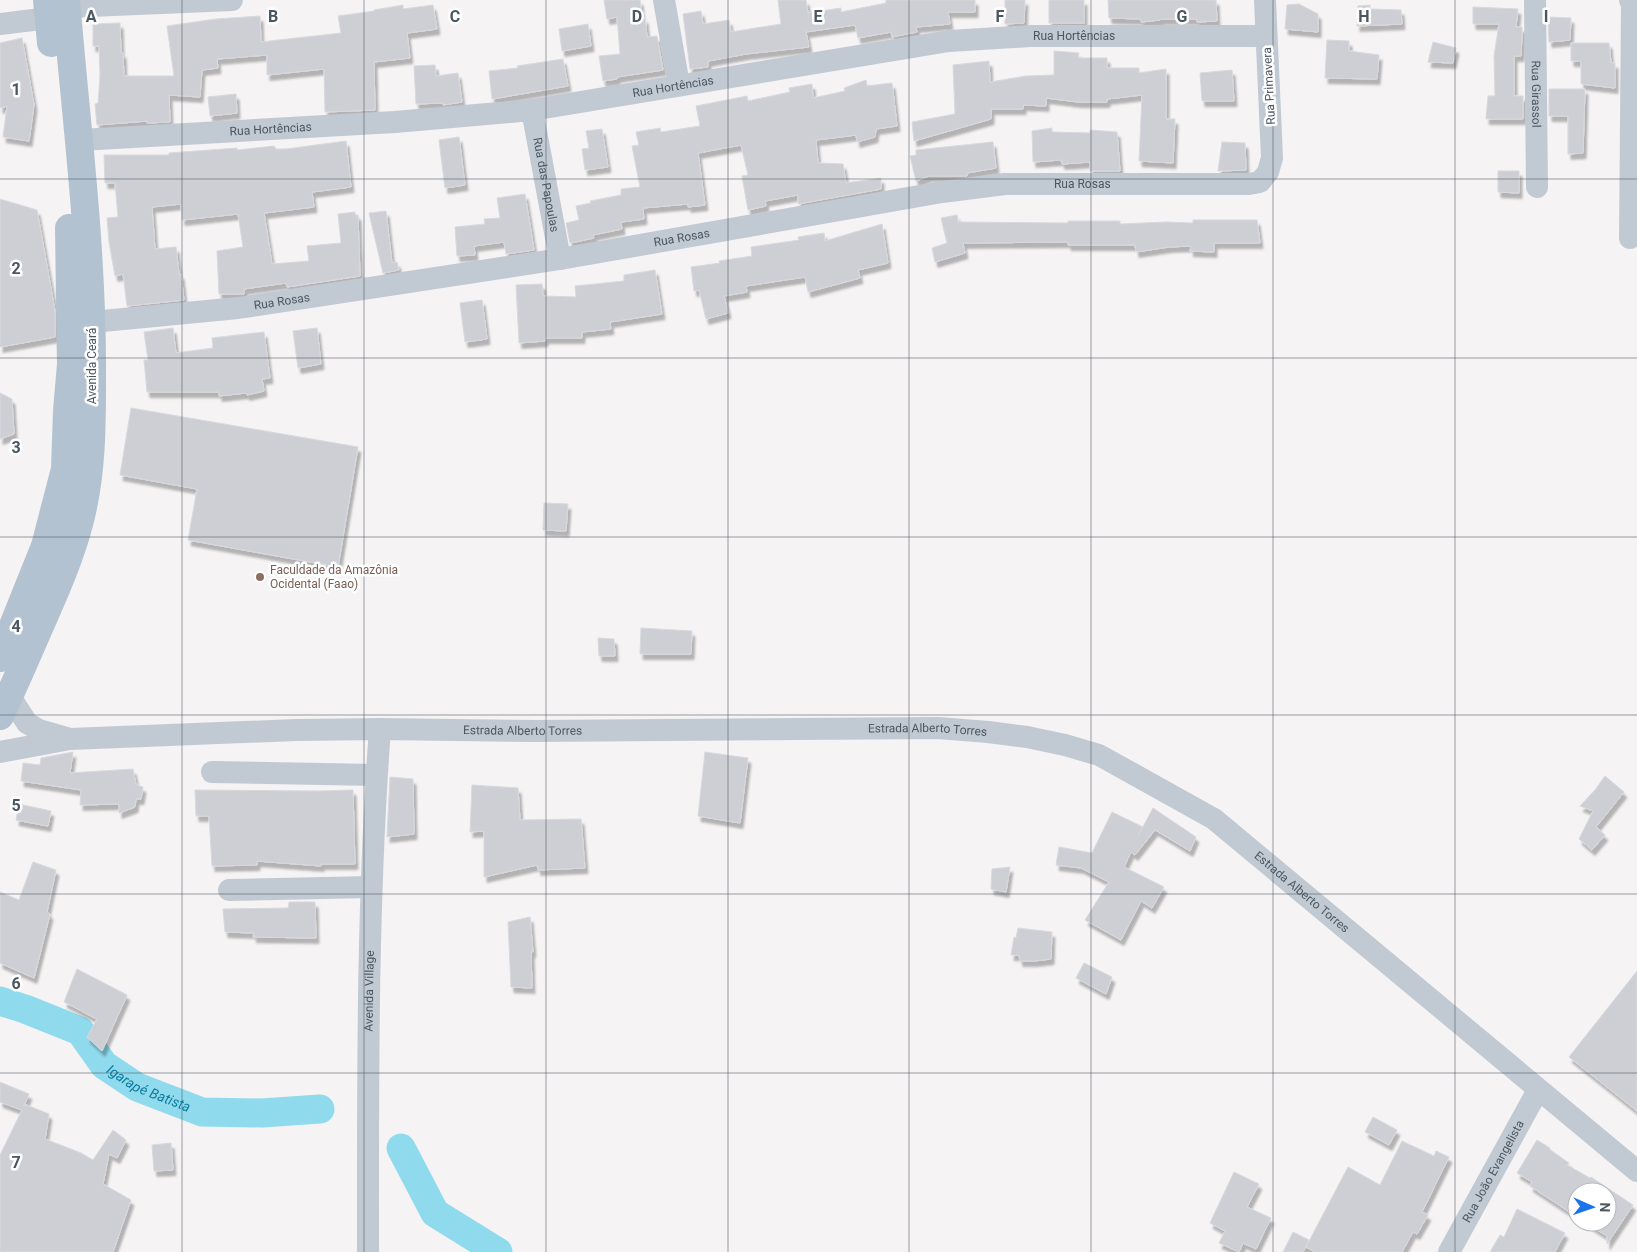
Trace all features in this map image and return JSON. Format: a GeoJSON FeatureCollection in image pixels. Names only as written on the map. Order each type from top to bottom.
{"type":"FeatureCollection","features":[{"type":"Feature","properties":{"kind":"main road","name":"Avenida Ceará"},"geometry":{"type":"LineString","coordinates":[[5,706],[53,597],[80,520],[90,460],[92,322],[80,140],[57,6]]}},
{"type":"Feature","properties":{"kind":"main road","name":"Avenida Ceará"},"geometry":{"type":"LineString","coordinates":[[0,658],[45,546],[65,470],[71,354],[68,209],[62,138],[57,6]]}},
{"type":"Feature","properties":{"kind":"street"},"geometry":{"type":"LineString","coordinates":[[0,24],[57,6],[232,0]]}},
{"type":"Feature","properties":{"kind":"street"},"geometry":{"type":"LineString","coordinates":[[664,0],[679,85]]}},
{"type":"Feature","properties":{"kind":"street","name":"Rua Primavera"},"geometry":{"type":"LineString","coordinates":[[1265,0],[1272,158],[1268,172]]}},
{"type":"Feature","properties":{"kind":"street","name":"Rua Girassol"},"geometry":{"type":"LineString","coordinates":[[1536,0],[1537,187]]}},
{"type":"Feature","properties":{"kind":"street"},"geometry":{"type":"LineString","coordinates":[[1630,238],[1631,2]]}},
{"type":"Feature","properties":{"kind":"street","name":"Rua Hortências"},"geometry":{"type":"LineString","coordinates":[[80,140],[395,122],[532,110],[949,41],[1030,36],[1266,36]]}},
{"type":"Feature","properties":{"kind":"street","name":"Rua das Papoulas"},"geometry":{"type":"LineString","coordinates":[[532,110],[560,259]]}},
{"type":"Feature","properties":{"kind":"street","name":"Rua Rosas"},"geometry":{"type":"LineString","coordinates":[[92,322],[238,308],[560,259],[942,192],[987,186],[1005,184],[1248,184],[1260,182],[1268,172]]}},
{"type":"Feature","properties":{"kind":"street","name":"Estrada Alberto Torres"},"geometry":{"type":"LineString","coordinates":[[5,706],[39,730],[70,739]]}},
{"type":"Feature","properties":{"kind":"street","name":"Estrada Alberto Torres"},"geometry":{"type":"LineString","coordinates":[[0,752],[70,739],[296,730],[380,729],[546,731],[938,728],[1027,737],[1065,745],[1099,755],[1214,819],[1637,1171]]}},
{"type":"Feature","properties":{"kind":"street","name":"Avenida Village"},"geometry":{"type":"LineString","coordinates":[[368,1252],[368,1097],[372,887],[376,775],[380,729]]}},
{"type":"Feature","properties":{"kind":"street"},"geometry":{"type":"LineString","coordinates":[[212,772],[376,775]]}},
{"type":"Feature","properties":{"kind":"street"},"geometry":{"type":"LineString","coordinates":[[229,890],[372,887]]}},
{"type":"Feature","properties":{"kind":"street","name":"Rua João Evangelista"},"geometry":{"type":"LineString","coordinates":[[1449,1252],[1538,1090]]}},
{"type":"Feature","properties":{"kind":"building"},"geometry":{"type":"Polygon","coordinates":[[[604,0],[640,0],[642,19],[645,18],[647,37],[657,36],[663,70],[603,81],[599,56],[620,54],[617,17],[607,19],[604,0]]]}},
{"type":"Feature","properties":{"kind":"building"},"geometry":{"type":"Polygon","coordinates":[[[778,0],[806,0],[808,13],[841,8],[841,12],[886,3],[886,0],[975,0],[975,12],[948,12],[950,24],[916,27],[917,32],[892,37],[891,32],[858,38],[855,25],[806,32],[809,47],[746,54],[708,61],[708,67],[690,69],[683,14],[701,11],[703,24],[729,20],[731,32],[781,24],[778,0]]]}},
{"type":"Feature","properties":{"kind":"building"},"geometry":{"type":"Polygon","coordinates":[[[1005,0],[1025,0],[1024,23],[1005,24],[1005,0]]]}},
{"type":"Feature","properties":{"kind":"building"},"geometry":{"type":"Polygon","coordinates":[[[1049,0],[1084,0],[1084,23],[1049,23],[1049,0]]]}},
{"type":"Feature","properties":{"kind":"building"},"geometry":{"type":"Polygon","coordinates":[[[1108,0],[1216,0],[1217,21],[1197,22],[1197,19],[1160,19],[1141,22],[1141,19],[1109,18],[1108,0]]]}},
{"type":"Feature","properties":{"kind":"building"},"geometry":{"type":"Polygon","coordinates":[[[1299,4],[1318,14],[1318,32],[1285,29],[1287,5],[1299,4]]]}},
{"type":"Feature","properties":{"kind":"building"},"geometry":{"type":"Polygon","coordinates":[[[403,5],[403,9],[433,5],[437,29],[407,33],[410,58],[374,62],[375,110],[325,112],[324,69],[267,75],[267,55],[217,59],[218,68],[202,70],[200,97],[169,95],[170,122],[147,123],[147,121],[97,125],[95,104],[98,103],[100,75],[99,46],[93,46],[93,24],[120,23],[124,76],[174,76],[167,26],[216,19],[260,16],[261,42],[341,33],[338,16],[403,5]]]}},
{"type":"Feature","properties":{"kind":"building"},"geometry":{"type":"Polygon","coordinates":[[[1370,5],[1370,9],[1401,10],[1402,24],[1357,26],[1358,6],[1370,5]]]}},
{"type":"Feature","properties":{"kind":"building"},"geometry":{"type":"Polygon","coordinates":[[[1473,7],[1518,9],[1516,27],[1522,27],[1522,35],[1521,56],[1514,56],[1514,96],[1523,96],[1523,119],[1486,119],[1488,96],[1495,96],[1494,56],[1499,24],[1473,24],[1473,7]]]}},
{"type":"Feature","properties":{"kind":"building"},"geometry":{"type":"Polygon","coordinates":[[[1548,17],[1571,18],[1570,40],[1549,42],[1548,17]]]}},
{"type":"Feature","properties":{"kind":"building"},"geometry":{"type":"Polygon","coordinates":[[[588,24],[591,46],[562,51],[559,29],[588,24]]]}},
{"type":"Feature","properties":{"kind":"building"},"geometry":{"type":"Polygon","coordinates":[[[22,38],[34,105],[29,141],[3,137],[7,106],[0,108],[0,43],[22,38]]]}},
{"type":"Feature","properties":{"kind":"building"},"geometry":{"type":"Polygon","coordinates":[[[1327,40],[1349,41],[1349,51],[1379,55],[1377,79],[1325,78],[1327,40]]]}},
{"type":"Feature","properties":{"kind":"building"},"geometry":{"type":"Polygon","coordinates":[[[1433,42],[1456,48],[1453,63],[1428,62],[1433,42]]]}},
{"type":"Feature","properties":{"kind":"building"},"geometry":{"type":"Polygon","coordinates":[[[1571,43],[1609,43],[1611,63],[1615,63],[1615,88],[1581,84],[1581,61],[1571,61],[1571,43]]]}},
{"type":"Feature","properties":{"kind":"building"},"geometry":{"type":"Polygon","coordinates":[[[1054,51],[1079,53],[1078,58],[1107,58],[1107,68],[1139,68],[1139,73],[1166,69],[1166,119],[1175,119],[1173,163],[1139,161],[1142,95],[1107,99],[1107,102],[1078,102],[1046,98],[1046,106],[1023,105],[1023,109],[991,109],[991,119],[914,141],[912,122],[955,114],[953,65],[989,61],[990,82],[1026,76],[1054,75],[1054,51]]]}},
{"type":"Feature","properties":{"kind":"building"},"geometry":{"type":"Polygon","coordinates":[[[563,59],[568,86],[492,99],[489,71],[518,68],[517,66],[563,59]]]}},
{"type":"Feature","properties":{"kind":"building"},"geometry":{"type":"Polygon","coordinates":[[[435,65],[436,76],[458,73],[462,102],[443,105],[443,103],[416,104],[414,66],[435,65]]]}},
{"type":"Feature","properties":{"kind":"building"},"geometry":{"type":"Polygon","coordinates":[[[1232,70],[1234,101],[1202,101],[1200,73],[1232,70]]]}},
{"type":"Feature","properties":{"kind":"building"},"geometry":{"type":"Polygon","coordinates":[[[866,80],[867,86],[892,83],[897,126],[876,129],[875,137],[857,142],[856,135],[816,140],[818,163],[843,164],[846,183],[881,178],[881,189],[798,204],[798,195],[765,201],[766,206],[748,210],[742,176],[748,175],[741,145],[698,153],[705,205],[688,207],[688,204],[643,208],[644,219],[621,222],[622,229],[593,235],[594,238],[570,243],[566,223],[579,220],[576,206],[591,203],[590,201],[621,195],[621,189],[640,187],[632,146],[639,145],[636,132],[660,128],[661,132],[700,126],[696,106],[747,96],[748,101],[790,92],[789,88],[812,84],[813,98],[845,91],[844,88],[866,80]]]}},
{"type":"Feature","properties":{"kind":"building"},"geometry":{"type":"Polygon","coordinates":[[[1549,89],[1585,89],[1583,153],[1568,154],[1568,116],[1549,116],[1549,89]]]}},
{"type":"Feature","properties":{"kind":"building"},"geometry":{"type":"Polygon","coordinates":[[[236,94],[237,113],[210,116],[208,97],[236,94]]]}},
{"type":"Feature","properties":{"kind":"building"},"geometry":{"type":"Polygon","coordinates":[[[1052,128],[1052,132],[1090,133],[1090,130],[1117,132],[1120,171],[1090,171],[1090,162],[1062,164],[1061,160],[1033,162],[1032,131],[1052,128]]]}},
{"type":"Feature","properties":{"kind":"building"},"geometry":{"type":"Polygon","coordinates":[[[602,129],[608,167],[585,170],[582,149],[589,148],[586,131],[602,129]]]}},
{"type":"Feature","properties":{"kind":"building"},"geometry":{"type":"Polygon","coordinates":[[[459,137],[465,185],[445,188],[439,140],[459,137]]]}},
{"type":"Feature","properties":{"kind":"building"},"geometry":{"type":"Polygon","coordinates":[[[346,141],[351,187],[312,192],[314,207],[264,213],[272,264],[309,261],[307,246],[341,243],[338,214],[355,212],[355,215],[358,215],[360,276],[287,287],[286,283],[244,289],[244,294],[219,294],[217,251],[243,247],[238,214],[182,220],[181,204],[152,207],[155,249],[176,247],[184,300],[127,306],[123,274],[115,276],[109,242],[107,218],[118,217],[115,183],[105,183],[104,155],[169,155],[169,153],[237,148],[237,150],[274,146],[276,149],[286,149],[346,141]]]}},
{"type":"Feature","properties":{"kind":"building"},"geometry":{"type":"Polygon","coordinates":[[[993,142],[996,168],[967,173],[967,176],[929,176],[916,181],[910,156],[916,155],[916,150],[993,142]]]}},
{"type":"Feature","properties":{"kind":"building"},"geometry":{"type":"Polygon","coordinates":[[[1222,142],[1245,143],[1246,170],[1218,171],[1222,142]]]}},
{"type":"Feature","properties":{"kind":"building"},"geometry":{"type":"Polygon","coordinates":[[[1498,171],[1519,171],[1519,193],[1498,192],[1498,171]]]}},
{"type":"Feature","properties":{"kind":"building"},"geometry":{"type":"Polygon","coordinates":[[[525,194],[534,250],[506,254],[504,242],[474,246],[475,255],[457,256],[455,227],[485,224],[484,219],[500,218],[497,198],[525,194]]]}},
{"type":"Feature","properties":{"kind":"building"},"geometry":{"type":"Polygon","coordinates":[[[0,199],[37,210],[55,311],[55,337],[0,347],[0,199]]]}},
{"type":"Feature","properties":{"kind":"building"},"geometry":{"type":"Polygon","coordinates":[[[386,211],[392,263],[397,262],[399,270],[383,273],[369,213],[386,211]]]}},
{"type":"Feature","properties":{"kind":"building"},"geometry":{"type":"Polygon","coordinates":[[[957,215],[958,222],[1068,223],[1068,221],[1120,221],[1120,224],[1193,223],[1193,220],[1257,220],[1260,243],[1214,243],[1214,252],[1190,251],[1191,246],[1136,252],[1135,245],[1068,245],[1068,242],[963,243],[965,253],[935,262],[932,248],[947,243],[941,218],[957,215]]]}},
{"type":"Feature","properties":{"kind":"building"},"geometry":{"type":"Polygon","coordinates":[[[882,224],[888,263],[858,270],[860,278],[808,292],[805,277],[746,286],[747,292],[724,296],[728,313],[706,319],[699,290],[694,291],[691,267],[752,256],[751,247],[799,240],[798,237],[824,233],[825,241],[882,224]]]}},
{"type":"Feature","properties":{"kind":"building"},"geometry":{"type":"Polygon","coordinates":[[[655,270],[662,314],[610,322],[611,329],[582,332],[582,338],[545,338],[545,341],[519,343],[516,285],[542,284],[543,296],[576,297],[575,286],[624,281],[624,275],[655,270]]]}},
{"type":"Feature","properties":{"kind":"building"},"geometry":{"type":"Polygon","coordinates":[[[482,300],[487,339],[465,342],[460,303],[482,300]]]}},
{"type":"Feature","properties":{"kind":"building"},"geometry":{"type":"Polygon","coordinates":[[[173,328],[176,353],[213,348],[212,338],[264,332],[270,378],[262,379],[264,391],[247,395],[246,393],[219,396],[219,392],[147,392],[144,360],[148,360],[144,332],[173,328]]]}},
{"type":"Feature","properties":{"kind":"building"},"geometry":{"type":"Polygon","coordinates":[[[317,328],[321,364],[298,368],[293,331],[317,328]]]}},
{"type":"Feature","properties":{"kind":"building"},"geometry":{"type":"Polygon","coordinates":[[[0,393],[12,399],[14,434],[0,439],[0,393]]]}},
{"type":"Feature","properties":{"kind":"building"},"geometry":{"type":"Polygon","coordinates":[[[131,408],[358,447],[338,567],[188,540],[197,489],[120,475],[131,408]]]}},
{"type":"Feature","properties":{"kind":"building"},"geometry":{"type":"Polygon","coordinates":[[[544,503],[568,504],[566,531],[543,530],[544,503]]]}},
{"type":"Feature","properties":{"kind":"building"},"geometry":{"type":"Polygon","coordinates":[[[641,628],[692,631],[691,654],[640,654],[641,628]]]}},
{"type":"Feature","properties":{"kind":"building"},"geometry":{"type":"Polygon","coordinates":[[[598,638],[614,639],[615,656],[599,656],[598,638]]]}},
{"type":"Feature","properties":{"kind":"building"},"geometry":{"type":"Polygon","coordinates":[[[73,752],[70,773],[133,769],[136,785],[143,787],[141,799],[136,799],[135,807],[119,813],[119,804],[80,805],[81,790],[21,781],[23,763],[40,765],[41,758],[73,752]]]}},
{"type":"Feature","properties":{"kind":"building"},"geometry":{"type":"Polygon","coordinates":[[[705,752],[748,758],[740,823],[698,816],[705,752]]]}},
{"type":"Feature","properties":{"kind":"building"},"geometry":{"type":"Polygon","coordinates":[[[1605,776],[1624,792],[1596,827],[1605,835],[1592,850],[1579,839],[1593,811],[1580,806],[1605,776]]]}},
{"type":"Feature","properties":{"kind":"building"},"geometry":{"type":"Polygon","coordinates":[[[390,777],[413,779],[414,834],[387,837],[390,777]]]}},
{"type":"Feature","properties":{"kind":"building"},"geometry":{"type":"Polygon","coordinates":[[[472,785],[518,788],[520,820],[581,819],[585,868],[538,870],[537,865],[484,877],[484,831],[470,832],[472,785]]]}},
{"type":"Feature","properties":{"kind":"building"},"geometry":{"type":"Polygon","coordinates":[[[195,790],[353,790],[355,864],[321,864],[321,866],[257,861],[257,865],[212,866],[209,816],[196,816],[195,790]]]}},
{"type":"Feature","properties":{"kind":"building"},"geometry":{"type":"Polygon","coordinates":[[[19,804],[51,811],[48,826],[16,820],[19,804]]]}},
{"type":"Feature","properties":{"kind":"building"},"geometry":{"type":"Polygon","coordinates":[[[1153,808],[1196,837],[1190,851],[1155,830],[1135,855],[1131,852],[1124,867],[1164,887],[1152,908],[1141,901],[1121,940],[1085,920],[1109,882],[1081,868],[1056,865],[1059,847],[1092,853],[1112,812],[1143,827],[1153,808]]]}},
{"type":"Feature","properties":{"kind":"building"},"geometry":{"type":"Polygon","coordinates":[[[33,862],[56,870],[47,912],[50,914],[34,978],[0,963],[0,892],[19,900],[33,862]]]}},
{"type":"Feature","properties":{"kind":"building"},"geometry":{"type":"Polygon","coordinates":[[[1010,867],[1006,892],[991,889],[992,869],[1010,867]]]}},
{"type":"Feature","properties":{"kind":"building"},"geometry":{"type":"Polygon","coordinates":[[[289,902],[315,902],[316,938],[253,937],[254,933],[225,932],[223,909],[288,908],[289,902]]]}},
{"type":"Feature","properties":{"kind":"building"},"geometry":{"type":"Polygon","coordinates":[[[530,917],[533,952],[531,952],[532,988],[511,987],[508,922],[530,917]]]}},
{"type":"Feature","properties":{"kind":"building"},"geometry":{"type":"Polygon","coordinates":[[[1018,928],[1052,932],[1051,959],[1020,961],[1019,955],[1011,955],[1014,937],[1016,938],[1018,928]]]}},
{"type":"Feature","properties":{"kind":"building"},"geometry":{"type":"Polygon","coordinates":[[[1084,963],[1112,977],[1106,994],[1076,978],[1084,963]]]}},
{"type":"Feature","properties":{"kind":"building"},"geometry":{"type":"Polygon","coordinates":[[[77,969],[127,995],[102,1051],[87,1037],[97,1019],[64,1002],[77,969]]]}},
{"type":"Feature","properties":{"kind":"building"},"geometry":{"type":"Polygon","coordinates":[[[1637,971],[1637,1111],[1569,1057],[1637,971]]]}},
{"type":"Feature","properties":{"kind":"building"},"geometry":{"type":"Polygon","coordinates":[[[0,1082],[29,1094],[25,1104],[49,1114],[45,1139],[81,1153],[93,1160],[113,1130],[126,1140],[117,1158],[109,1154],[103,1184],[131,1200],[113,1252],[0,1252],[0,1155],[22,1110],[0,1102],[0,1082]]]}},
{"type":"Feature","properties":{"kind":"building"},"geometry":{"type":"Polygon","coordinates":[[[1373,1117],[1397,1130],[1389,1145],[1365,1132],[1373,1117]]]}},
{"type":"Feature","properties":{"kind":"building"},"geometry":{"type":"Polygon","coordinates":[[[1537,1140],[1569,1163],[1567,1165],[1598,1182],[1567,1182],[1567,1210],[1530,1186],[1532,1182],[1517,1173],[1537,1140]]]}},
{"type":"Feature","properties":{"kind":"building"},"geometry":{"type":"Polygon","coordinates":[[[1402,1141],[1434,1156],[1436,1151],[1449,1157],[1422,1212],[1428,1215],[1417,1234],[1413,1232],[1402,1252],[1315,1252],[1306,1247],[1348,1167],[1380,1185],[1402,1141]]]}},
{"type":"Feature","properties":{"kind":"building"},"geometry":{"type":"Polygon","coordinates":[[[171,1143],[173,1170],[154,1171],[152,1145],[171,1143]]]}},
{"type":"Feature","properties":{"kind":"building"},"geometry":{"type":"Polygon","coordinates":[[[1234,1172],[1259,1184],[1247,1207],[1271,1218],[1256,1249],[1243,1243],[1239,1252],[1219,1243],[1225,1231],[1210,1223],[1234,1172]]]}},
{"type":"Feature","properties":{"kind":"building"},"geometry":{"type":"Polygon","coordinates":[[[1617,1194],[1633,1205],[1617,1229],[1617,1194]]]}},
{"type":"Feature","properties":{"kind":"building"},"geometry":{"type":"Polygon","coordinates":[[[1517,1209],[1565,1233],[1555,1252],[1490,1252],[1500,1235],[1504,1237],[1517,1209]]]}},
{"type":"Feature","properties":{"kind":"building"},"geometry":{"type":"Polygon","coordinates":[[[1293,1232],[1309,1240],[1303,1252],[1283,1252],[1293,1232]]]}},
{"type":"Feature","properties":{"kind":"building"},"geometry":{"type":"Polygon","coordinates":[[[1601,1232],[1615,1232],[1607,1244],[1607,1236],[1601,1232]]]}},
{"type":"Feature","properties":{"kind":"waterway","name":"Igarapé Batista"},"geometry":{"type":"LineString","coordinates":[[0,1001],[80,1031],[104,1065],[137,1087],[202,1112],[262,1113],[320,1109]]}},
{"type":"Feature","properties":{"kind":"waterway","name":"Igarapé Batista"},"geometry":{"type":"LineString","coordinates":[[401,1148],[435,1213],[498,1252]]}},
{"type":"Feature","properties":{"kind":"place","name":"Faculdade da Amazônia Ocidental (Faao)"},"geometry":{"type":"Point","coordinates":[260,577]}}]}
